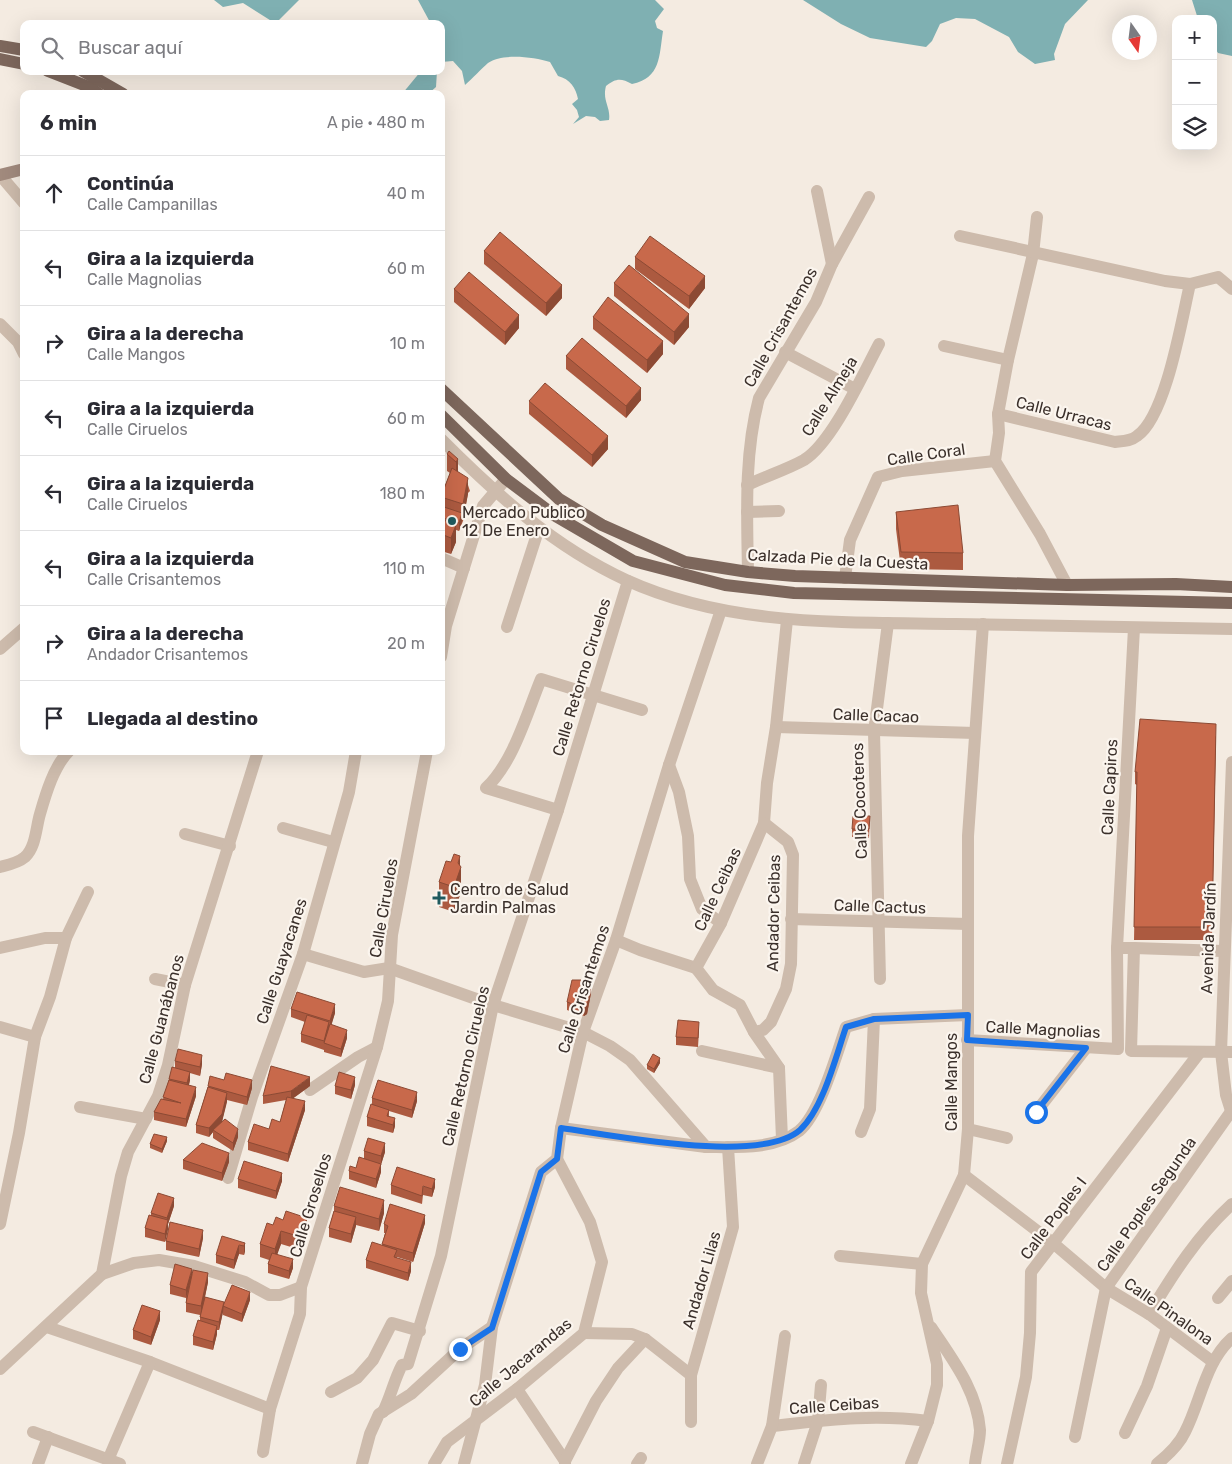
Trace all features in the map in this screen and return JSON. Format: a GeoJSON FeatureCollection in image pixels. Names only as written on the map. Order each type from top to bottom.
{"type":"FeatureCollection","features":[{"type":"Feature","properties":{"kind":"main road"},"geometry":{"type":"LineString","coordinates":[[0,46],[20,49]]}},
{"type":"Feature","properties":{"kind":"main road"},"geometry":{"type":"LineString","coordinates":[[0,59],[20,63]]}},
{"type":"Feature","properties":{"kind":"main road"},"geometry":{"type":"LineString","coordinates":[[58,75],[93,90]]}},
{"type":"Feature","properties":{"kind":"main road"},"geometry":{"type":"LineString","coordinates":[[90,75],[116,90]]}},
{"type":"Feature","properties":{"kind":"main road"},"geometry":{"type":"LineString","coordinates":[[0,174],[20,170]]}},
{"type":"Feature","properties":{"kind":"main road","name":"Calzada Pie de la Cuesta"},"geometry":{"type":"LineString","coordinates":[[445,393],[558,499],[602,525],[685,562],[748,572],[845,578],[1067,585],[1176,584],[1232,587]]}},
{"type":"Feature","properties":{"kind":"main road","name":"Calzada Pie de la Cuesta"},"geometry":{"type":"LineString","coordinates":[[445,419],[506,479],[554,514],[633,561],[725,585],[794,593],[1232,603]]}},
{"type":"Feature","properties":{"kind":"street"},"geometry":{"type":"LineString","coordinates":[[0,174],[20,198]]}},
{"type":"Feature","properties":{"kind":"street"},"geometry":{"type":"LineString","coordinates":[[817,191],[832,264]]}},
{"type":"Feature","properties":{"kind":"street","name":"Calle Crisantemos"},"geometry":{"type":"LineString","coordinates":[[748,572],[748,485],[755,414],[759,398],[816,302],[832,264],[869,197]]}},
{"type":"Feature","properties":{"kind":"street","name":"Calle Urracas"},"geometry":{"type":"LineString","coordinates":[[995,461],[999,433],[998,414],[1008,360],[1033,254],[1037,217]]}},
{"type":"Feature","properties":{"kind":"street"},"geometry":{"type":"LineString","coordinates":[[960,236],[1033,254],[1165,281],[1190,284],[1218,277],[1232,289]]}},
{"type":"Feature","properties":{"kind":"street","name":"Calle Urracas"},"geometry":{"type":"LineString","coordinates":[[998,414],[1115,442],[1126,441],[1137,436],[1145,428],[1166,389],[1190,284]]}},
{"type":"Feature","properties":{"kind":"street"},"geometry":{"type":"LineString","coordinates":[[0,324],[20,346]]}},
{"type":"Feature","properties":{"kind":"street","name":"Calle Almeja"},"geometry":{"type":"LineString","coordinates":[[748,485],[806,459],[824,441],[879,344]]}},
{"type":"Feature","properties":{"kind":"street"},"geometry":{"type":"LineString","coordinates":[[944,346],[1008,360]]}},
{"type":"Feature","properties":{"kind":"street"},"geometry":{"type":"LineString","coordinates":[[785,352],[855,389]]}},
{"type":"Feature","properties":{"kind":"street"},"geometry":{"type":"LineString","coordinates":[[445,443],[494,492],[567,548],[628,581],[678,600],[721,610],[787,620],[1134,628],[1232,628]]}},
{"type":"Feature","properties":{"kind":"street"},"geometry":{"type":"LineString","coordinates":[[995,461],[1040,534],[1067,585]]}},
{"type":"Feature","properties":{"kind":"street","name":"Calle Coral"},"geometry":{"type":"LineString","coordinates":[[845,578],[850,540],[878,477],[902,471],[995,461]]}},
{"type":"Feature","properties":{"kind":"street"},"geometry":{"type":"LineString","coordinates":[[445,623],[483,506],[506,479]]}},
{"type":"Feature","properties":{"kind":"street"},"geometry":{"type":"LineString","coordinates":[[747,512],[779,511]]}},
{"type":"Feature","properties":{"kind":"street"},"geometry":{"type":"LineString","coordinates":[[507,627],[539,528]]}},
{"type":"Feature","properties":{"kind":"street"},"geometry":{"type":"LineString","coordinates":[[445,560],[464,568]]}},
{"type":"Feature","properties":{"kind":"street","name":"Calle Retorno Ciruelos"},"geometry":{"type":"LineString","coordinates":[[383,1412],[393,1392],[395,1378],[402,1365],[408,1364],[420,1331],[440,1256],[493,1005],[558,810],[628,581]]}},
{"type":"Feature","properties":{"kind":"street","name":"Calle Crisantemos"},"geometry":{"type":"LineString","coordinates":[[557,1159],[561,1128],[583,1032],[616,940],[669,765],[721,610]]}},
{"type":"Feature","properties":{"kind":"street","name":"Calle Ceibas"},"geometry":{"type":"LineString","coordinates":[[696,968],[721,923],[764,823],[787,620]]}},
{"type":"Feature","properties":{"kind":"street","name":"Calle Cocoteros"},"geometry":{"type":"LineString","coordinates":[[880,979],[874,732],[888,623]]}},
{"type":"Feature","properties":{"kind":"street","name":"Calle Mangos"},"geometry":{"type":"LineString","coordinates":[[911,1464],[928,1421],[937,1385],[937,1364],[921,1293],[922,1264],[964,1175],[968,1129],[968,836],[983,624]]}},
{"type":"Feature","properties":{"kind":"street","name":"Calle Capiros"},"geometry":{"type":"LineString","coordinates":[[1118,1049],[1117,948],[1134,628]]}},
{"type":"Feature","properties":{"kind":"street"},"geometry":{"type":"LineString","coordinates":[[0,649],[20,632]]}},
{"type":"Feature","properties":{"kind":"street"},"geometry":{"type":"LineString","coordinates":[[558,810],[486,788],[497,778],[510,754],[540,679],[642,710]]}},
{"type":"Feature","properties":{"kind":"street","name":"Calle Cacao"},"geometry":{"type":"LineString","coordinates":[[776,727],[874,732],[975,733]]}},
{"type":"Feature","properties":{"kind":"street"},"geometry":{"type":"LineString","coordinates":[[0,867],[17,862],[32,848],[40,813],[60,760],[65,755]]}},
{"type":"Feature","properties":{"kind":"street","name":"Calle Guanábanos"},"geometry":{"type":"LineString","coordinates":[[102,1274],[121,1176],[128,1152],[158,1096],[168,1066],[185,985],[230,846],[257,755]]}},
{"type":"Feature","properties":{"kind":"street","name":"Calle Guayacanes"},"geometry":{"type":"LineString","coordinates":[[228,1178],[252,1098],[303,954],[333,842],[349,792],[355,755]]}},
{"type":"Feature","properties":{"kind":"street","name":"Calle Ciruelos"},"geometry":{"type":"LineString","coordinates":[[426,755],[392,935],[389,968],[493,1005],[583,1032],[610,1046],[630,1060],[706,1147]]}},
{"type":"Feature","properties":{"kind":"street","name":"Avenida Jardín"},"geometry":{"type":"LineString","coordinates":[[1231,1114],[1226,1095],[1223,951],[1232,762]]}},
{"type":"Feature","properties":{"kind":"street"},"geometry":{"type":"LineString","coordinates":[[669,765],[680,792],[688,836],[690,880],[702,909],[721,923]]}},
{"type":"Feature","properties":{"kind":"street","name":"Andador Ceibas"},"geometry":{"type":"LineString","coordinates":[[754,1032],[763,1030],[771,1022],[786,989],[791,964],[793,855],[788,842],[764,823]]}},
{"type":"Feature","properties":{"kind":"street"},"geometry":{"type":"LineString","coordinates":[[283,828],[333,842]]}},
{"type":"Feature","properties":{"kind":"street"},"geometry":{"type":"LineString","coordinates":[[185,834],[230,846]]}},
{"type":"Feature","properties":{"kind":"street"},"geometry":{"type":"LineString","coordinates":[[0,1224],[19,1133],[35,1037],[50,997],[66,938],[88,892]]}},
{"type":"Feature","properties":{"kind":"street","name":"Calle Cactus"},"geometry":{"type":"LineString","coordinates":[[791,919],[968,924]]}},
{"type":"Feature","properties":{"kind":"street"},"geometry":{"type":"LineString","coordinates":[[0,948],[44,938],[66,938]]}},
{"type":"Feature","properties":{"kind":"street"},"geometry":{"type":"LineString","coordinates":[[616,940],[640,950],[696,968],[713,990],[740,1005],[754,1032],[779,1068],[782,1139]]}},
{"type":"Feature","properties":{"kind":"street"},"geometry":{"type":"LineString","coordinates":[[1117,948],[1223,951]]}},
{"type":"Feature","properties":{"kind":"street"},"geometry":{"type":"LineString","coordinates":[[1134,948],[1131,1051],[1226,1052]]}},
{"type":"Feature","properties":{"kind":"street"},"geometry":{"type":"LineString","coordinates":[[303,954],[364,972],[389,968]]}},
{"type":"Feature","properties":{"kind":"street","name":"Calle Grosellos"},"geometry":{"type":"LineString","coordinates":[[263,1452],[270,1409],[300,1314],[301,1288],[377,1046],[388,1001],[389,968]]}},
{"type":"Feature","properties":{"kind":"street"},"geometry":{"type":"LineString","coordinates":[[155,979],[185,985]]}},
{"type":"Feature","properties":{"kind":"street"},"geometry":{"type":"LineString","coordinates":[[561,1128],[706,1147],[748,1147],[782,1139],[800,1130],[811,1115],[822,1093],[846,1027],[874,1019],[968,1015]]}},
{"type":"Feature","properties":{"kind":"street"},"geometry":{"type":"LineString","coordinates":[[861,1132],[870,1109],[874,1019]]}},
{"type":"Feature","properties":{"kind":"street"},"geometry":{"type":"LineString","coordinates":[[0,1027],[35,1037]]}},
{"type":"Feature","properties":{"kind":"street","name":"Calle Magnolias"},"geometry":{"type":"LineString","coordinates":[[967,1040],[1118,1049]]}},
{"type":"Feature","properties":{"kind":"street"},"geometry":{"type":"LineString","coordinates":[[310,1090],[377,1046]]}},
{"type":"Feature","properties":{"kind":"street"},"geometry":{"type":"LineString","coordinates":[[1036,1112],[1086,1048]]}},
{"type":"Feature","properties":{"kind":"street"},"geometry":{"type":"LineString","coordinates":[[702,1051],[779,1068]]}},
{"type":"Feature","properties":{"kind":"street","name":"Calle Poples I"},"geometry":{"type":"LineString","coordinates":[[1007,1464],[1026,1377],[1030,1333],[1031,1272],[1200,1052]]}},
{"type":"Feature","properties":{"kind":"street"},"geometry":{"type":"LineString","coordinates":[[80,1107],[146,1119]]}},
{"type":"Feature","properties":{"kind":"street","name":"Calle Poples Segunda"},"geometry":{"type":"LineString","coordinates":[[1075,1437],[1106,1288],[1231,1114]]}},
{"type":"Feature","properties":{"kind":"street"},"geometry":{"type":"LineString","coordinates":[[968,1129],[1008,1138]]}},
{"type":"Feature","properties":{"kind":"street","name":"Andador Lilas"},"geometry":{"type":"LineString","coordinates":[[690,1422],[691,1375],[733,1227],[728,1147]]}},
{"type":"Feature","properties":{"kind":"street"},"geometry":{"type":"LineString","coordinates":[[464,1464],[473,1423],[485,1385],[492,1328],[541,1172],[557,1159]]}},
{"type":"Feature","properties":{"kind":"street","name":"Calle Jacarandas"},"geometry":{"type":"LineString","coordinates":[[434,1464],[447,1442],[517,1389],[584,1333],[602,1262],[590,1222],[557,1159]]}},
{"type":"Feature","properties":{"kind":"street","name":"Calle Pinalona"},"geometry":{"type":"LineString","coordinates":[[964,1175],[1053,1243],[1106,1288],[1149,1314],[1213,1362]]}},
{"type":"Feature","properties":{"kind":"street"},"geometry":{"type":"LineString","coordinates":[[1149,1314],[1178,1266],[1219,1216],[1232,1204]]}},
{"type":"Feature","properties":{"kind":"street"},"geometry":{"type":"LineString","coordinates":[[840,1256],[922,1264]]}},
{"type":"Feature","properties":{"kind":"street"},"geometry":{"type":"LineString","coordinates":[[0,1369],[102,1274],[134,1263],[159,1260],[211,1271],[245,1282],[269,1295],[280,1296],[301,1288]]}},
{"type":"Feature","properties":{"kind":"street"},"geometry":{"type":"LineString","coordinates":[[1218,1298],[1232,1281]]}},
{"type":"Feature","properties":{"kind":"street"},"geometry":{"type":"LineString","coordinates":[[926,1319],[970,1389],[977,1410],[980,1432],[975,1464]]}},
{"type":"Feature","properties":{"kind":"street"},"geometry":{"type":"LineString","coordinates":[[331,1392],[357,1378],[373,1360],[392,1323],[420,1331]]}},
{"type":"Feature","properties":{"kind":"street"},"geometry":{"type":"LineString","coordinates":[[47,1327],[150,1362],[270,1409]]}},
{"type":"Feature","properties":{"kind":"street"},"geometry":{"type":"LineString","coordinates":[[362,1464],[370,1434],[380,1414],[411,1394],[460,1349],[492,1328]]}},
{"type":"Feature","properties":{"kind":"street"},"geometry":{"type":"LineString","coordinates":[[1125,1433],[1147,1386],[1166,1328]]}},
{"type":"Feature","properties":{"kind":"street"},"geometry":{"type":"LineString","coordinates":[[584,1333],[632,1334],[645,1339],[691,1375]]}},
{"type":"Feature","properties":{"kind":"street"},"geometry":{"type":"LineString","coordinates":[[757,1464],[772,1426],[785,1336]]}},
{"type":"Feature","properties":{"kind":"street"},"geometry":{"type":"LineString","coordinates":[[1157,1464],[1170,1454],[1185,1433],[1213,1362],[1232,1338]]}},
{"type":"Feature","properties":{"kind":"street"},"geometry":{"type":"LineString","coordinates":[[517,1389],[565,1462],[596,1401],[618,1368],[645,1339]]}},
{"type":"Feature","properties":{"kind":"street"},"geometry":{"type":"LineString","coordinates":[[108,1460],[150,1362]]}},
{"type":"Feature","properties":{"kind":"street"},"geometry":{"type":"LineString","coordinates":[[804,1464],[818,1421],[821,1385]]}},
{"type":"Feature","properties":{"kind":"street","name":"Calle Ceibas"},"geometry":{"type":"LineString","coordinates":[[772,1426],[859,1416],[928,1421]]}},
{"type":"Feature","properties":{"kind":"street"},"geometry":{"type":"LineString","coordinates":[[34,1432],[120,1464]]}},
{"type":"Feature","properties":{"kind":"street"},"geometry":{"type":"LineString","coordinates":[[38,1464],[48,1437]]}},
{"type":"Feature","properties":{"kind":"water"},"geometry":{"type":"Polygon","coordinates":[[[214,0],[299,0],[279,20],[270,20],[243,3],[223,7],[214,0]]]}},
{"type":"Feature","properties":{"kind":"water"},"geometry":{"type":"Polygon","coordinates":[[[418,0],[655,0],[664,9],[655,21],[657,28],[663,31],[657,65],[649,77],[632,84],[619,80],[613,81],[606,86],[605,96],[609,120],[600,121],[595,117],[586,116],[573,124],[579,117],[577,110],[572,104],[578,99],[576,91],[569,82],[558,76],[550,62],[518,57],[494,60],[488,63],[465,85],[462,71],[453,61],[445,62],[445,20],[429,20],[418,0]]]}},
{"type":"Feature","properties":{"kind":"water"},"geometry":{"type":"Polygon","coordinates":[[[803,0],[1088,0],[1065,24],[1054,54],[1055,60],[1035,64],[1018,52],[1009,37],[975,19],[956,18],[940,24],[932,41],[926,47],[870,38],[841,24],[803,0]]]}},
{"type":"Feature","properties":{"kind":"water"},"geometry":{"type":"Polygon","coordinates":[[[1192,0],[1232,0],[1232,56],[1217,51],[1217,15],[1197,15],[1192,0]]]}},
{"type":"Feature","properties":{"kind":"water"},"geometry":{"type":"Polygon","coordinates":[[[418,75],[437,75],[436,87],[433,90],[405,90],[418,75]]]}},
{"type":"Feature","properties":{"kind":"building"},"geometry":{"type":"Polygon","coordinates":[[[500,232],[562,285],[546,303],[484,251],[500,232]]]}},
{"type":"Feature","properties":{"kind":"building"},"geometry":{"type":"Polygon","coordinates":[[[650,236],[705,276],[689,296],[635,257],[650,236]]]}},
{"type":"Feature","properties":{"kind":"building"},"geometry":{"type":"Polygon","coordinates":[[[629,265],[689,314],[674,332],[614,283],[629,265]]]}},
{"type":"Feature","properties":{"kind":"building"},"geometry":{"type":"Polygon","coordinates":[[[469,272],[519,315],[505,332],[454,289],[469,272]]]}},
{"type":"Feature","properties":{"kind":"building"},"geometry":{"type":"Polygon","coordinates":[[[608,297],[663,341],[647,360],[593,317],[608,297]]]}},
{"type":"Feature","properties":{"kind":"building"},"geometry":{"type":"Polygon","coordinates":[[[582,338],[641,388],[626,406],[566,356],[582,338]]]}},
{"type":"Feature","properties":{"kind":"building"},"geometry":{"type":"Polygon","coordinates":[[[545,383],[608,436],[592,455],[529,401],[545,383]]]}},
{"type":"Feature","properties":{"kind":"building"},"geometry":{"type":"Polygon","coordinates":[[[449,451],[458,459],[456,462],[447,454],[449,451]]]}},
{"type":"Feature","properties":{"kind":"building"},"geometry":{"type":"Polygon","coordinates":[[[452,468],[468,478],[463,504],[445,498],[445,486],[452,468]]]}},
{"type":"Feature","properties":{"kind":"building"},"geometry":{"type":"Polygon","coordinates":[[[958,505],[963,553],[901,552],[896,512],[958,505]]]}},
{"type":"Feature","properties":{"kind":"building"},"geometry":{"type":"Polygon","coordinates":[[[445,507],[462,513],[459,523],[445,519],[445,507]]]}},
{"type":"Feature","properties":{"kind":"building"},"geometry":{"type":"Polygon","coordinates":[[[445,521],[456,525],[451,538],[445,536],[445,521]]]}},
{"type":"Feature","properties":{"kind":"building"},"geometry":{"type":"Polygon","coordinates":[[[1140,719],[1216,724],[1212,927],[1134,927],[1137,772],[1135,772],[1140,719]]]}},
{"type":"Feature","properties":{"kind":"building"},"geometry":{"type":"Polygon","coordinates":[[[853,816],[870,816],[869,829],[852,829],[853,816]]]}},
{"type":"Feature","properties":{"kind":"building"},"geometry":{"type":"Polygon","coordinates":[[[454,854],[460,856],[458,863],[461,867],[454,887],[439,882],[446,861],[451,862],[454,854]]]}},
{"type":"Feature","properties":{"kind":"building"},"geometry":{"type":"Polygon","coordinates":[[[572,980],[581,980],[582,983],[582,981],[591,985],[587,1006],[584,1008],[567,1002],[572,980]]]}},
{"type":"Feature","properties":{"kind":"building"},"geometry":{"type":"Polygon","coordinates":[[[297,992],[335,1004],[330,1021],[291,1009],[297,992]]]}},
{"type":"Feature","properties":{"kind":"building"},"geometry":{"type":"Polygon","coordinates":[[[307,1015],[329,1022],[324,1041],[301,1034],[307,1015]]]}},
{"type":"Feature","properties":{"kind":"building"},"geometry":{"type":"Polygon","coordinates":[[[678,1020],[699,1022],[698,1038],[676,1037],[678,1020]]]}},
{"type":"Feature","properties":{"kind":"building"},"geometry":{"type":"Polygon","coordinates":[[[330,1024],[347,1030],[341,1049],[324,1043],[330,1024]]]}},
{"type":"Feature","properties":{"kind":"building"},"geometry":{"type":"Polygon","coordinates":[[[178,1049],[202,1055],[200,1067],[175,1061],[178,1049]]]}},
{"type":"Feature","properties":{"kind":"building"},"geometry":{"type":"Polygon","coordinates":[[[653,1054],[660,1058],[654,1069],[647,1065],[653,1054]]]}},
{"type":"Feature","properties":{"kind":"building"},"geometry":{"type":"Polygon","coordinates":[[[271,1066],[310,1077],[291,1091],[263,1096],[271,1066]]]}},
{"type":"Feature","properties":{"kind":"building"},"geometry":{"type":"Polygon","coordinates":[[[172,1067],[190,1072],[187,1083],[169,1079],[172,1067]]]}},
{"type":"Feature","properties":{"kind":"building"},"geometry":{"type":"Polygon","coordinates":[[[339,1072],[355,1077],[351,1090],[335,1086],[339,1072]]]}},
{"type":"Feature","properties":{"kind":"building"},"geometry":{"type":"Polygon","coordinates":[[[226,1073],[252,1080],[247,1097],[208,1086],[210,1076],[224,1080],[226,1073]]]}},
{"type":"Feature","properties":{"kind":"building"},"geometry":{"type":"Polygon","coordinates":[[[169,1080],[196,1087],[186,1119],[154,1112],[161,1099],[181,1103],[163,1097],[169,1080]]]}},
{"type":"Feature","properties":{"kind":"building"},"geometry":{"type":"Polygon","coordinates":[[[378,1080],[417,1092],[412,1110],[372,1098],[378,1080]]]}},
{"type":"Feature","properties":{"kind":"building"},"geometry":{"type":"Polygon","coordinates":[[[208,1087],[227,1093],[222,1114],[209,1128],[196,1125],[208,1087]]]}},
{"type":"Feature","properties":{"kind":"building"},"geometry":{"type":"Polygon","coordinates":[[[287,1097],[305,1101],[288,1154],[248,1142],[254,1124],[269,1129],[272,1119],[280,1122],[287,1097]]]}},
{"type":"Feature","properties":{"kind":"building"},"geometry":{"type":"Polygon","coordinates":[[[371,1104],[389,1110],[387,1116],[395,1118],[393,1125],[367,1117],[371,1104]]]}},
{"type":"Feature","properties":{"kind":"building"},"geometry":{"type":"Polygon","coordinates":[[[225,1119],[238,1129],[233,1143],[213,1130],[225,1119]]]}},
{"type":"Feature","properties":{"kind":"building"},"geometry":{"type":"Polygon","coordinates":[[[154,1134],[167,1137],[162,1149],[150,1144],[154,1134]]]}},
{"type":"Feature","properties":{"kind":"building"},"geometry":{"type":"Polygon","coordinates":[[[368,1138],[385,1143],[381,1156],[364,1151],[368,1138]]]}},
{"type":"Feature","properties":{"kind":"building"},"geometry":{"type":"Polygon","coordinates":[[[202,1143],[229,1153],[222,1173],[183,1160],[202,1143]]]}},
{"type":"Feature","properties":{"kind":"building"},"geometry":{"type":"Polygon","coordinates":[[[359,1157],[381,1164],[376,1179],[349,1171],[350,1166],[356,1168],[359,1157]]]}},
{"type":"Feature","properties":{"kind":"building"},"geometry":{"type":"Polygon","coordinates":[[[244,1161],[282,1173],[276,1191],[238,1179],[244,1161]]]}},
{"type":"Feature","properties":{"kind":"building"},"geometry":{"type":"Polygon","coordinates":[[[397,1167],[435,1179],[432,1189],[423,1186],[422,1196],[391,1185],[397,1167]]]}},
{"type":"Feature","properties":{"kind":"building"},"geometry":{"type":"Polygon","coordinates":[[[340,1187],[384,1200],[379,1219],[334,1206],[340,1187]]]}},
{"type":"Feature","properties":{"kind":"building"},"geometry":{"type":"Polygon","coordinates":[[[158,1193],[174,1198],[167,1218],[151,1213],[158,1193]]]}},
{"type":"Feature","properties":{"kind":"building"},"geometry":{"type":"Polygon","coordinates":[[[390,1204],[425,1215],[413,1253],[382,1244],[388,1226],[384,1224],[390,1204]]]}},
{"type":"Feature","properties":{"kind":"building"},"geometry":{"type":"Polygon","coordinates":[[[286,1211],[307,1218],[301,1237],[281,1231],[275,1249],[260,1244],[267,1223],[273,1225],[276,1217],[283,1220],[286,1211]]]}},
{"type":"Feature","properties":{"kind":"building"},"geometry":{"type":"Polygon","coordinates":[[[334,1211],[356,1217],[351,1234],[329,1228],[334,1211]]]}},
{"type":"Feature","properties":{"kind":"building"},"geometry":{"type":"Polygon","coordinates":[[[149,1215],[168,1220],[165,1234],[145,1228],[149,1215]]]}},
{"type":"Feature","properties":{"kind":"building"},"geometry":{"type":"Polygon","coordinates":[[[170,1222],[203,1230],[199,1249],[166,1241],[170,1222]]]}},
{"type":"Feature","properties":{"kind":"building"},"geometry":{"type":"Polygon","coordinates":[[[222,1236],[245,1243],[244,1246],[239,1245],[234,1260],[216,1255],[222,1236]]]}},
{"type":"Feature","properties":{"kind":"building"},"geometry":{"type":"Polygon","coordinates":[[[372,1242],[397,1250],[394,1257],[411,1262],[408,1273],[366,1260],[372,1242]]]}},
{"type":"Feature","properties":{"kind":"building"},"geometry":{"type":"Polygon","coordinates":[[[272,1253],[293,1259],[289,1271],[268,1264],[272,1253]]]}},
{"type":"Feature","properties":{"kind":"building"},"geometry":{"type":"Polygon","coordinates":[[[175,1264],[192,1269],[186,1290],[170,1285],[175,1264]]]}},
{"type":"Feature","properties":{"kind":"building"},"geometry":{"type":"Polygon","coordinates":[[[193,1270],[208,1273],[201,1306],[186,1303],[193,1270]]]}},
{"type":"Feature","properties":{"kind":"building"},"geometry":{"type":"Polygon","coordinates":[[[232,1285],[250,1292],[242,1314],[223,1306],[232,1285]]]}},
{"type":"Feature","properties":{"kind":"building"},"geometry":{"type":"Polygon","coordinates":[[[205,1297],[224,1302],[219,1322],[200,1317],[205,1297]]]}},
{"type":"Feature","properties":{"kind":"building"},"geometry":{"type":"Polygon","coordinates":[[[142,1305],[160,1311],[151,1337],[133,1330],[142,1305]]]}},
{"type":"Feature","properties":{"kind":"building"},"geometry":{"type":"Polygon","coordinates":[[[198,1320],[217,1326],[213,1342],[193,1336],[198,1320]]]}},
{"type":"Feature","properties":{"kind":"place","name":"Mercado Publico 12 De Enero"},"geometry":{"type":"Point","coordinates":[452,521]}},
{"type":"Feature","properties":{"kind":"place","name":"Centro de Salud Jardin Palmas"},"geometry":{"type":"Point","coordinates":[439,898]}},
{"type":"Feature","properties":{"kind":"route"},"geometry":{"type":"LineString","coordinates":[[460,1349],[492,1328],[541,1172],[557,1159],[561,1128],[706,1147],[748,1147],[782,1139],[800,1130],[811,1115],[822,1093],[846,1027],[874,1019],[968,1015],[967,1040],[1086,1048],[1036,1112]]}}]}
